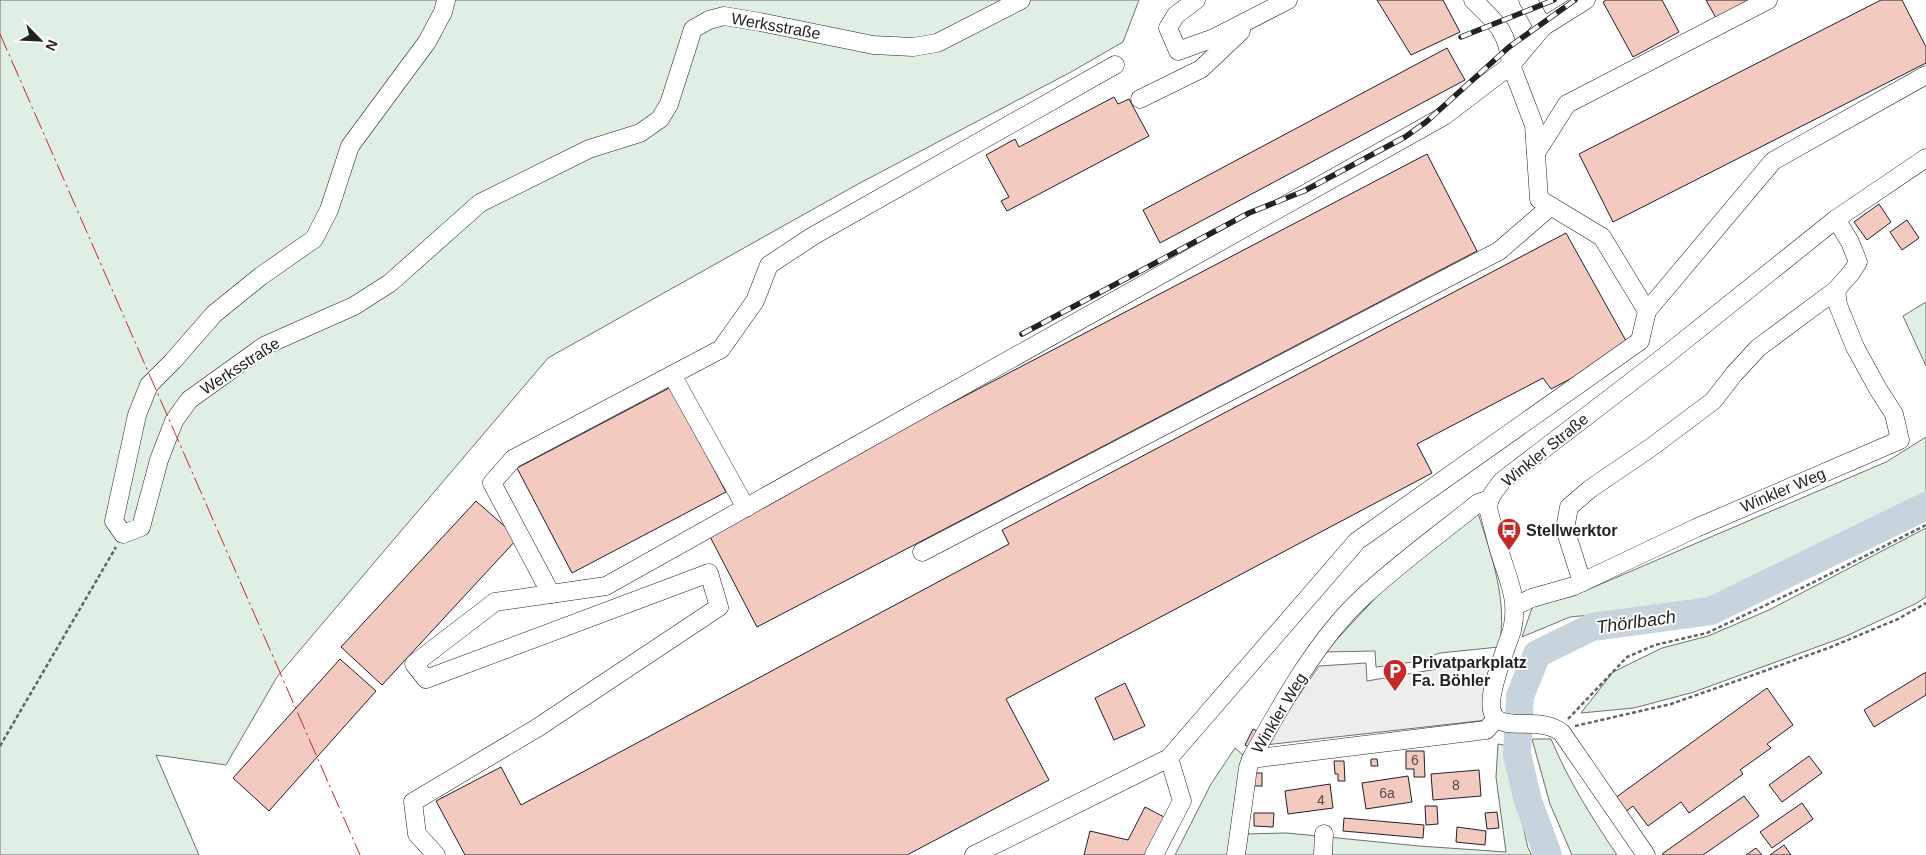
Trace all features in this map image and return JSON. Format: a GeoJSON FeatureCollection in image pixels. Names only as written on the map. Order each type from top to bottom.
{"type":"FeatureCollection","features":[{"type":"Feature","properties":{"kind":"street"},"geometry":{"type":"LineString","coordinates":[[123,534],[114,521],[137,415],[150,385],[173,362],[214,314],[261,276],[314,239],[329,210],[350,146],[427,42],[443,12],[446,0]]}},
{"type":"Feature","properties":{"kind":"street","name":"Werksstraße"},"geometry":{"type":"LineString","coordinates":[[123,534],[141,527],[159,460],[174,421],[189,400],[264,346],[354,306],[390,284],[480,203],[588,149],[640,133],[660,119],[669,104],[693,29],[709,20],[724,16],[873,45],[913,48],[937,43],[1021,0]]}},
{"type":"Feature","properties":{"kind":"street"},"geometry":{"type":"LineString","coordinates":[[1196,0],[1176,15],[1168,28],[1178,51],[1214,38],[1288,0]]}},
{"type":"Feature","properties":{"kind":"street"},"geometry":{"type":"LineString","coordinates":[[1473,0],[1497,22],[1509,47],[1511,65],[1534,125],[1539,199],[1602,237],[1646,311]]}},
{"type":"Feature","properties":{"kind":"street"},"geometry":{"type":"LineString","coordinates":[[1528,0],[1543,27]]}},
{"type":"Feature","properties":{"kind":"street"},"geometry":{"type":"LineString","coordinates":[[436,855],[417,834],[413,802],[537,728],[719,607],[709,574],[426,679],[414,664],[495,602],[606,586],[1444,116],[1511,65],[1543,27],[1586,0]]}},
{"type":"Feature","properties":{"kind":"street"},"geometry":{"type":"LineString","coordinates":[[1536,153],[1567,104],[1768,0]]}},
{"type":"Feature","properties":{"kind":"street"},"geometry":{"type":"LineString","coordinates":[[1140,99],[1201,69],[1256,17]]}},
{"type":"Feature","properties":{"kind":"street"},"geometry":{"type":"LineString","coordinates":[[551,594],[492,483],[513,460],[721,349],[755,301],[770,265],[813,236],[1114,65]]}},
{"type":"Feature","properties":{"kind":"street"},"geometry":{"type":"LineString","coordinates":[[974,855],[1169,758],[1357,541],[1640,341],[1646,311],[1773,161],[1926,76]]}},
{"type":"Feature","properties":{"kind":"street","name":"Winkler Straße"},"geometry":{"type":"LineString","coordinates":[[1500,721],[1492,713],[1493,690],[1512,628],[1515,606],[1514,593],[1500,554],[1488,505],[1502,481],[1665,356],[1836,219],[1926,158]]}},
{"type":"Feature","properties":{"kind":"street"},"geometry":{"type":"LineString","coordinates":[[922,552],[1499,251],[1551,206]]}},
{"type":"Feature","properties":{"kind":"street"},"geometry":{"type":"LineString","coordinates":[[1582,582],[1565,529],[1569,507],[1590,489],[1653,446],[1713,401],[1758,348],[1836,290],[1851,274],[1858,262],[1850,242],[1836,219]]}},
{"type":"Feature","properties":{"kind":"street","name":"Winkler Weg"},"geometry":{"type":"LineString","coordinates":[[1515,606],[1532,598],[1582,582],[1696,528],[1900,440],[1894,414],[1855,347],[1838,305],[1836,290]]}},
{"type":"Feature","properties":{"kind":"street"},"geometry":{"type":"LineString","coordinates":[[672,375],[746,508]]}},
{"type":"Feature","properties":{"kind":"street","name":"Winkler Weg"},"geometry":{"type":"LineString","coordinates":[[1251,758],[1275,714],[1331,631],[1356,604],[1478,503],[1490,499]]}},
{"type":"Feature","properties":{"kind":"street"},"geometry":{"type":"LineString","coordinates":[[1500,721],[1543,724],[1564,728],[1646,855]]}},
{"type":"Feature","properties":{"kind":"street","name":"Winkler Weg"},"geometry":{"type":"LineString","coordinates":[[1251,758],[1486,730],[1500,721]]}},
{"type":"Feature","properties":{"kind":"street"},"geometry":{"type":"LineString","coordinates":[[1154,855],[1182,801],[1169,758]]}},
{"type":"Feature","properties":{"kind":"street"},"geometry":{"type":"LineString","coordinates":[[1236,855],[1251,758]]}},
{"type":"Feature","properties":{"kind":"street"},"geometry":{"type":"LineString","coordinates":[[1323,855],[1324,834]]}},
{"type":"Feature","properties":{"kind":"path"},"geometry":{"type":"LineString","coordinates":[[1564,728],[1627,657],[1655,645],[1707,633],[1810,584],[1926,525]]}},
{"type":"Feature","properties":{"kind":"path"},"geometry":{"type":"LineString","coordinates":[[0,746],[123,534]]}},
{"type":"Feature","properties":{"kind":"path"},"geometry":{"type":"LineString","coordinates":[[1564,728],[1671,704],[1831,647],[1890,622],[1926,603]]}},
{"type":"Feature","properties":{"kind":"green space"},"geometry":{"type":"Polygon","coordinates":[[[0,0],[1139,0],[1123,42],[1071,72],[858,184],[548,358],[277,677],[226,765],[156,755],[199,855],[0,855],[0,0]]]}},
{"type":"Feature","properties":{"kind":"green space"},"geometry":{"type":"Polygon","coordinates":[[[1926,302],[1926,366],[1903,316],[1926,302]]]}},
{"type":"Feature","properties":{"kind":"green space"},"geometry":{"type":"Polygon","coordinates":[[[1926,437],[1926,500],[1725,596],[1645,615],[1600,614],[1570,617],[1522,637],[1533,605],[1573,596],[1886,462],[1926,437]]]}},
{"type":"Feature","properties":{"kind":"green space"},"geometry":{"type":"Polygon","coordinates":[[[1478,513],[1493,563],[1500,596],[1501,630],[1499,647],[1440,653],[1413,662],[1376,667],[1375,651],[1325,652],[1394,578],[1478,513]]]}},
{"type":"Feature","properties":{"kind":"green space"},"geometry":{"type":"Polygon","coordinates":[[[1926,528],[1926,597],[1915,604],[1844,637],[1694,692],[1634,708],[1581,713],[1613,672],[1662,648],[1708,636],[1769,610],[1926,528]]]}},
{"type":"Feature","properties":{"kind":"green space"},"geometry":{"type":"Polygon","coordinates":[[[1532,739],[1551,739],[1581,798],[1617,855],[1572,855],[1550,804],[1532,739]]]}},
{"type":"Feature","properties":{"kind":"green space"},"geometry":{"type":"Polygon","coordinates":[[[1498,744],[1504,745],[1528,848],[1532,855],[1175,855],[1211,784],[1235,748],[1245,757],[1241,834],[1287,833],[1419,846],[1506,852],[1496,777],[1498,744]]]}},
{"type":"Feature","properties":{"kind":"shaded area","name":"Privatparkplatz Fa. Böhler"},"geometry":{"type":"Polygon","coordinates":[[[1496,659],[1487,720],[1265,745],[1319,666],[1366,663],[1367,681],[1496,659]]]}},
{"type":"Feature","properties":{"kind":"building"},"geometry":{"type":"Polygon","coordinates":[[[1377,0],[1443,0],[1460,32],[1411,55],[1377,0]]]}},
{"type":"Feature","properties":{"kind":"building"},"geometry":{"type":"Polygon","coordinates":[[[1606,0],[1662,0],[1679,32],[1633,57],[1603,2],[1606,0]]]}},
{"type":"Feature","properties":{"kind":"building"},"geometry":{"type":"Polygon","coordinates":[[[1706,0],[1749,0],[1716,18],[1706,0]]]}},
{"type":"Feature","properties":{"kind":"building"},"geometry":{"type":"Polygon","coordinates":[[[1881,0],[1902,0],[1926,47],[1926,63],[1613,222],[1579,154],[1881,0]]]}},
{"type":"Feature","properties":{"kind":"building"},"geometry":{"type":"Polygon","coordinates":[[[1447,48],[1465,80],[1160,243],[1143,210],[1447,48]]]}},
{"type":"Feature","properties":{"kind":"building"},"geometry":{"type":"Polygon","coordinates":[[[1114,97],[1118,104],[1129,99],[1149,136],[1007,211],[1001,201],[1009,197],[986,155],[1015,139],[1019,147],[1114,97]]]}},
{"type":"Feature","properties":{"kind":"building"},"geometry":{"type":"Polygon","coordinates":[[[1427,154],[1477,251],[757,627],[707,531],[1427,154]]]}},
{"type":"Feature","properties":{"kind":"building"},"geometry":{"type":"Polygon","coordinates":[[[1879,204],[1891,222],[1867,240],[1854,222],[1879,204]]]}},
{"type":"Feature","properties":{"kind":"building"},"geometry":{"type":"Polygon","coordinates":[[[1907,220],[1919,238],[1902,250],[1890,232],[1907,220]]]}},
{"type":"Feature","properties":{"kind":"building"},"geometry":{"type":"Polygon","coordinates":[[[1566,233],[1630,348],[1551,389],[1543,378],[1417,444],[1432,473],[1006,699],[1049,780],[907,855],[465,855],[436,801],[501,767],[521,805],[1009,544],[1002,530],[1566,233]]]}},
{"type":"Feature","properties":{"kind":"building"},"geometry":{"type":"Polygon","coordinates":[[[671,387],[726,492],[572,573],[517,468],[671,387]]]}},
{"type":"Feature","properties":{"kind":"building"},"geometry":{"type":"Polygon","coordinates":[[[476,501],[518,538],[382,685],[341,647],[476,501]]]}},
{"type":"Feature","properties":{"kind":"building"},"geometry":{"type":"Polygon","coordinates":[[[340,659],[376,691],[269,811],[233,778],[340,659]]]}},
{"type":"Feature","properties":{"kind":"building"},"geometry":{"type":"Polygon","coordinates":[[[1926,672],[1926,695],[1874,727],[1864,710],[1926,672]]]}},
{"type":"Feature","properties":{"kind":"building"},"geometry":{"type":"Polygon","coordinates":[[[1125,683],[1145,726],[1114,740],[1095,698],[1125,683]]]}},
{"type":"Feature","properties":{"kind":"building"},"geometry":{"type":"Polygon","coordinates":[[[1767,688],[1793,725],[1767,744],[1771,748],[1740,770],[1743,774],[1689,813],[1681,802],[1648,826],[1633,806],[1625,812],[1615,798],[1767,688]]]}},
{"type":"Feature","properties":{"kind":"building"},"geometry":{"type":"Polygon","coordinates":[[[1253,729],[1259,732],[1251,748],[1245,745],[1253,729]]]}},
{"type":"Feature","properties":{"kind":"building"},"geometry":{"type":"Polygon","coordinates":[[[1406,751],[1424,751],[1425,777],[1414,777],[1414,769],[1406,769],[1406,751]]]}},
{"type":"Feature","properties":{"kind":"building"},"geometry":{"type":"Polygon","coordinates":[[[1809,756],[1822,773],[1782,802],[1769,785],[1809,756]]]}},
{"type":"Feature","properties":{"kind":"building"},"geometry":{"type":"Polygon","coordinates":[[[1371,759],[1377,759],[1378,766],[1371,766],[1371,759]]]}},
{"type":"Feature","properties":{"kind":"building"},"geometry":{"type":"Polygon","coordinates":[[[1334,761],[1344,761],[1345,781],[1338,781],[1338,774],[1335,774],[1334,761]]]}},
{"type":"Feature","properties":{"kind":"building"},"geometry":{"type":"Polygon","coordinates":[[[1479,770],[1481,796],[1433,800],[1431,774],[1479,770]]]}},
{"type":"Feature","properties":{"kind":"building"},"geometry":{"type":"Polygon","coordinates":[[[1254,773],[1262,773],[1262,786],[1254,786],[1254,773]]]}},
{"type":"Feature","properties":{"kind":"building"},"geometry":{"type":"Polygon","coordinates":[[[1408,776],[1412,802],[1366,809],[1362,783],[1408,776]]]}},
{"type":"Feature","properties":{"kind":"building"},"geometry":{"type":"Polygon","coordinates":[[[1330,784],[1333,808],[1288,814],[1285,791],[1330,784]]]}},
{"type":"Feature","properties":{"kind":"building"},"geometry":{"type":"Polygon","coordinates":[[[1744,796],[1759,816],[1703,855],[1662,854],[1744,796]]]}},
{"type":"Feature","properties":{"kind":"building"},"geometry":{"type":"Polygon","coordinates":[[[1802,803],[1813,819],[1772,848],[1760,832],[1802,803]]]}},
{"type":"Feature","properties":{"kind":"building"},"geometry":{"type":"Polygon","coordinates":[[[1425,806],[1437,806],[1438,824],[1426,825],[1425,806]]]}},
{"type":"Feature","properties":{"kind":"building"},"geometry":{"type":"Polygon","coordinates":[[[1145,807],[1166,818],[1146,855],[1084,855],[1090,831],[1128,840],[1145,807]]]}},
{"type":"Feature","properties":{"kind":"building"},"geometry":{"type":"Polygon","coordinates":[[[1497,812],[1499,828],[1487,829],[1485,813],[1497,812]]]}},
{"type":"Feature","properties":{"kind":"building"},"geometry":{"type":"Polygon","coordinates":[[[1254,813],[1274,813],[1273,827],[1254,826],[1254,813]]]}},
{"type":"Feature","properties":{"kind":"building"},"geometry":{"type":"Polygon","coordinates":[[[1344,818],[1424,825],[1423,838],[1343,831],[1344,818]]]}},
{"type":"Feature","properties":{"kind":"building"},"geometry":{"type":"Polygon","coordinates":[[[1457,827],[1486,831],[1485,845],[1456,842],[1457,827]]]}},
{"type":"Feature","properties":{"kind":"building"},"geometry":{"type":"Polygon","coordinates":[[[1784,845],[1791,855],[1770,855],[1784,845]]]}},
{"type":"Feature","properties":{"kind":"building"},"geometry":{"type":"Polygon","coordinates":[[[1756,848],[1762,855],[1746,855],[1756,848]]]}},
{"type":"Feature","properties":{"kind":"waterway","name":"Thörlbach"},"geometry":{"type":"LineString","coordinates":[[1548,855],[1528,801],[1517,754],[1520,696],[1537,654],[1592,627],[1711,611],[1926,506]]}},
{"type":"Feature","properties":{"kind":"railway"},"geometry":{"type":"LineString","coordinates":[[1461,37],[1554,0]]}},
{"type":"Feature","properties":{"kind":"railway"},"geometry":{"type":"LineString","coordinates":[[1022,334],[1249,213],[1304,191],[1405,137],[1426,122],[1509,47],[1575,0]]}},
{"type":"Feature","properties":{"kind":"power"},"geometry":{"type":"LineString","coordinates":[[0,34],[360,855]]}},
{"type":"Feature","properties":{"kind":"place","name":"Stellwerktor"},"geometry":{"type":"Point","coordinates":[1509,551]}},
{"type":"Feature","properties":{"kind":"place","name":"Privatparkplatz Fa. Böhler"},"geometry":{"type":"Point","coordinates":[1395,692]}}]}
